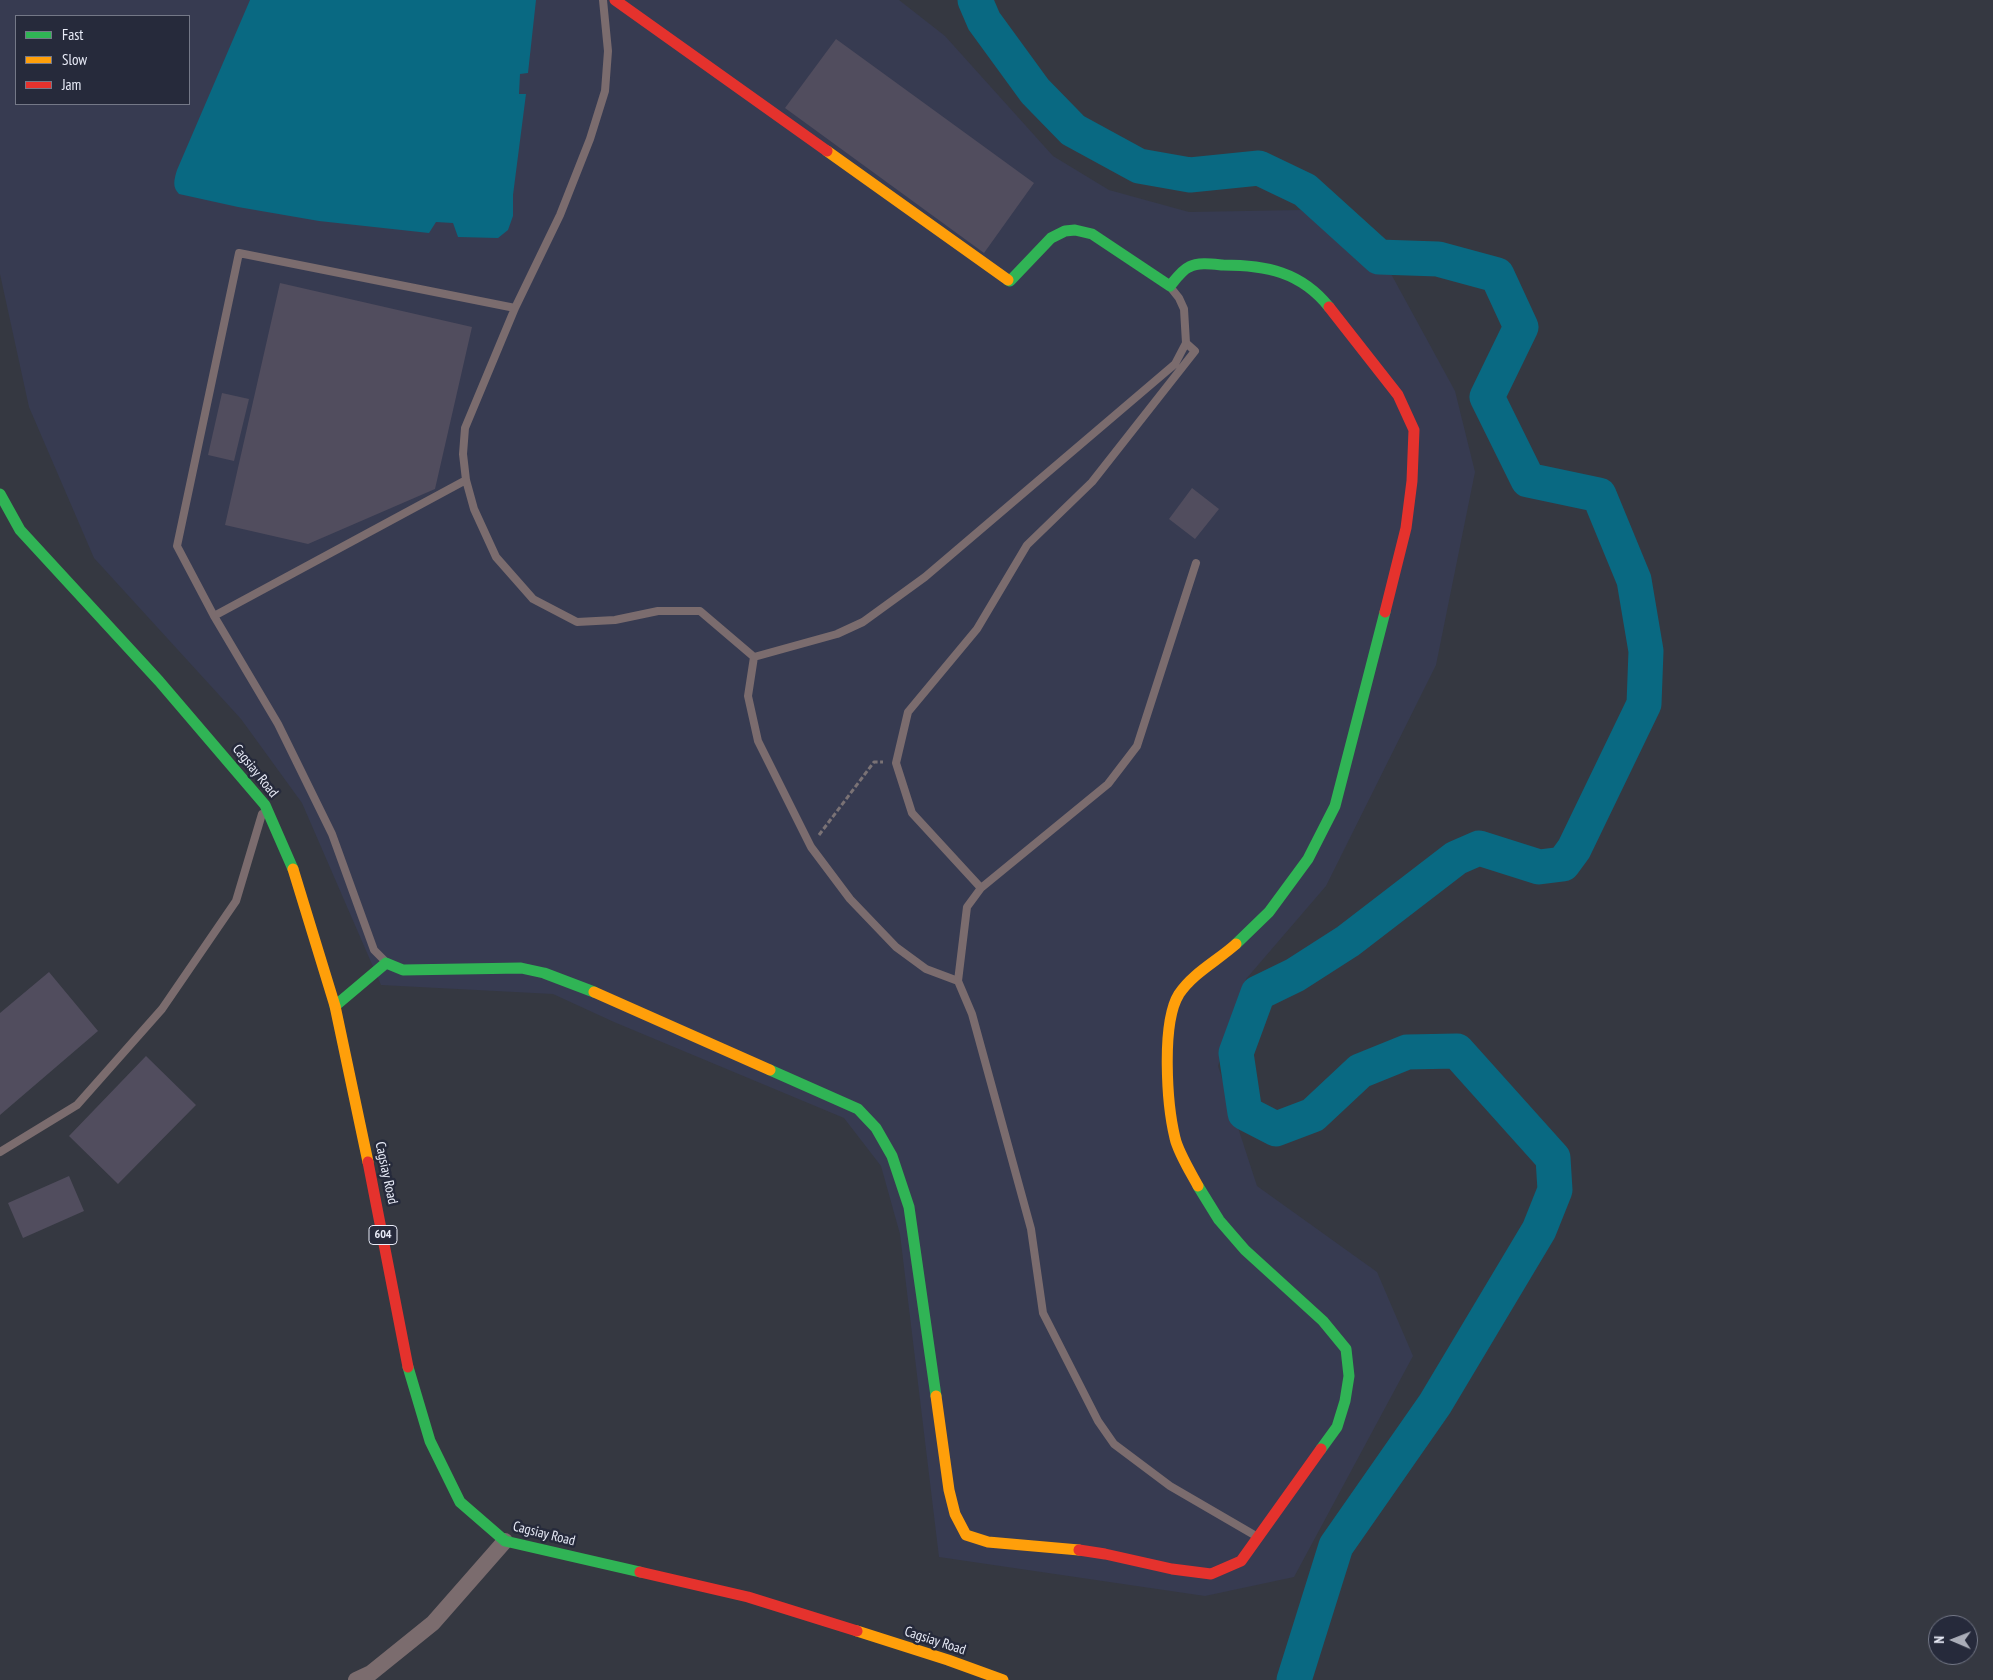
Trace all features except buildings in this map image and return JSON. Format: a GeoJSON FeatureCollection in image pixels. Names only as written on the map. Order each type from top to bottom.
{"type":"FeatureCollection","features":[{"type":"Feature","properties":{"kind":"street"},"geometry":{"type":"LineString","coordinates":[[335,1006],[386,963],[403,970],[521,968],[544,972],[858,1109],[876,1128],[892,1156],[909,1207],[949,1490],[955,1514],[966,1535],[988,1542],[1054,1547],[1105,1554],[1172,1569],[1211,1574],[1241,1562],[1260,1538],[1337,1427],[1345,1401],[1349,1376],[1346,1349],[1323,1322],[1245,1250],[1219,1220],[1197,1184],[1175,1139],[1168,1084],[1168,1030],[1178,996],[1193,977],[1224,955],[1269,912],[1308,859],[1336,806],[1406,528],[1412,481],[1414,430],[1398,395],[1324,301],[1306,284],[1268,268],[1245,265],[1200,264],[1188,267],[1170,286],[1092,234],[1080,230],[1065,231],[1055,235],[1010,282],[615,0]]}},
{"type":"Feature","properties":{"kind":"street","name":"Cagsiay Road"},"geometry":{"type":"LineString","coordinates":[[0,494],[20,530],[159,681],[265,804],[292,866],[335,1006],[375,1194],[409,1374],[430,1442],[460,1502],[505,1541],[748,1597],[948,1660],[1001,1680]]}},
{"type":"Feature","properties":{"kind":"street"},"geometry":{"type":"LineString","coordinates":[[356,1680],[371,1673],[433,1623],[505,1541]]}},
{"type":"Feature","properties":{"kind":"lane"},"geometry":{"type":"LineString","coordinates":[[603,0],[608,51],[605,91],[590,139],[560,215],[515,308],[465,428],[463,454],[466,480],[474,510],[496,558],[533,599],[577,622],[615,620],[658,611],[700,611],[754,656]]}},
{"type":"Feature","properties":{"kind":"lane"},"geometry":{"type":"LineString","coordinates":[[386,963],[374,950],[332,834],[278,724],[214,616],[177,546],[239,253],[515,308]]}},
{"type":"Feature","properties":{"kind":"lane"},"geometry":{"type":"LineString","coordinates":[[754,656],[837,634],[863,622],[925,577],[1175,364],[1186,343],[1184,309],[1170,286]]}},
{"type":"Feature","properties":{"kind":"lane"},"geometry":{"type":"LineString","coordinates":[[981,888],[912,813],[896,763],[908,712],[978,629],[1027,545],[1092,482],[1195,351],[1186,343]]}},
{"type":"Feature","properties":{"kind":"lane"},"geometry":{"type":"LineString","coordinates":[[214,616],[466,480]]}},
{"type":"Feature","properties":{"kind":"lane"},"geometry":{"type":"LineString","coordinates":[[1196,563],[1137,746],[1108,784],[981,888],[968,907],[958,981],[972,1014],[1031,1229],[1043,1312],[1098,1421],[1114,1444],[1170,1486],[1260,1538]]}},
{"type":"Feature","properties":{"kind":"lane"},"geometry":{"type":"LineString","coordinates":[[754,656],[748,696],[758,741],[811,847],[850,899],[896,947],[926,968],[958,981]]}},
{"type":"Feature","properties":{"kind":"lane"},"geometry":{"type":"LineString","coordinates":[[0,1152],[76,1105],[162,1009],[236,901],[265,804]]}},
{"type":"Feature","properties":{"kind":"path"},"geometry":{"type":"LineString","coordinates":[[811,847],[874,762],[896,763]]}},
{"type":"Feature","properties":{"kind":"shaded area"},"geometry":{"type":"Polygon","coordinates":[[[0,0],[899,0],[945,36],[1053,156],[1109,190],[1189,212],[1301,210],[1390,272],[1455,391],[1475,472],[1436,665],[1326,886],[1246,979],[1218,1066],[1257,1186],[1377,1272],[1413,1356],[1294,1577],[1205,1596],[939,1557],[900,1234],[881,1166],[844,1118],[614,1022],[553,994],[381,985],[302,803],[241,719],[94,558],[29,407],[0,274],[0,0]]]}},
{"type":"Feature","properties":{"kind":"water"},"geometry":{"type":"Polygon","coordinates":[[[250,0],[536,0],[528,73],[520,74],[519,94],[526,94],[513,195],[513,216],[508,230],[498,238],[458,237],[453,223],[436,222],[429,233],[319,221],[238,207],[179,194],[175,189],[174,183],[177,170],[250,0]]]}},
{"type":"Feature","properties":{"kind":"waterway"},"geometry":{"type":"LineString","coordinates":[[975,0],[984,21],[1035,91],[1073,130],[1139,166],[1190,175],[1259,168],[1305,190],[1379,257],[1438,259],[1497,275],[1521,327],[1487,397],[1528,480],[1599,495],[1634,580],[1646,651],[1644,704],[1574,849],[1563,864],[1539,867],[1479,848],[1456,858],[1348,941],[1295,975],[1258,993],[1236,1053],[1245,1113],[1276,1129],[1313,1115],[1360,1071],[1407,1052],[1457,1051],[1553,1158],[1555,1190],[1539,1230],[1435,1404],[1336,1546],[1294,1680]]}},
{"type":"Feature","properties":{"kind":"traffic: fast"},"geometry":{"type":"LineString","coordinates":[[1008,280],[1010,281],[1051,238],[1065,231],[1075,230],[1092,234],[1170,286],[1184,270],[1197,264],[1254,267],[1268,269],[1294,278],[1318,295],[1329,307]]}},
{"type":"Feature","properties":{"kind":"traffic: fast"},"geometry":{"type":"LineString","coordinates":[[0,494],[20,530],[159,681],[265,805],[293,869]]}},
{"type":"Feature","properties":{"kind":"traffic: fast"},"geometry":{"type":"LineString","coordinates":[[1236,944],[1269,912],[1308,859],[1335,806],[1385,612]]}},
{"type":"Feature","properties":{"kind":"traffic: fast"},"geometry":{"type":"LineString","coordinates":[[335,1006],[386,963],[403,970],[521,968],[544,973],[594,992]]}},
{"type":"Feature","properties":{"kind":"traffic: fast"},"geometry":{"type":"LineString","coordinates":[[770,1070],[858,1109],[876,1128],[892,1156],[909,1207],[936,1396]]}},
{"type":"Feature","properties":{"kind":"traffic: fast"},"geometry":{"type":"LineString","coordinates":[[1198,1186],[1219,1220],[1245,1250],[1323,1321],[1346,1349],[1349,1376],[1345,1401],[1337,1427],[1321,1449]]}},
{"type":"Feature","properties":{"kind":"traffic: fast"},"geometry":{"type":"LineString","coordinates":[[408,1367],[430,1441],[460,1502],[505,1541],[640,1572]]}},
{"type":"Feature","properties":{"kind":"traffic: slow"},"geometry":{"type":"LineString","coordinates":[[827,151],[1008,280]]}},
{"type":"Feature","properties":{"kind":"traffic: slow"},"geometry":{"type":"LineString","coordinates":[[293,869],[335,1006],[368,1162]]}},
{"type":"Feature","properties":{"kind":"traffic: slow"},"geometry":{"type":"LineString","coordinates":[[1198,1186],[1179,1150],[1172,1124],[1167,1064],[1170,1024],[1173,1007],[1179,994],[1198,973],[1236,944]]}},
{"type":"Feature","properties":{"kind":"traffic: slow"},"geometry":{"type":"LineString","coordinates":[[594,992],[770,1070]]}},
{"type":"Feature","properties":{"kind":"traffic: slow"},"geometry":{"type":"LineString","coordinates":[[936,1396],[949,1490],[955,1514],[966,1535],[988,1542],[1079,1550]]}},
{"type":"Feature","properties":{"kind":"traffic: slow"},"geometry":{"type":"LineString","coordinates":[[857,1631],[1003,1680]]}},
{"type":"Feature","properties":{"kind":"traffic: jam"},"geometry":{"type":"LineString","coordinates":[[615,0],[827,151]]}},
{"type":"Feature","properties":{"kind":"traffic: jam"},"geometry":{"type":"LineString","coordinates":[[1329,307],[1398,395],[1414,430],[1412,481],[1406,528],[1385,612]]}},
{"type":"Feature","properties":{"kind":"traffic: jam"},"geometry":{"type":"LineString","coordinates":[[368,1162],[408,1367]]}},
{"type":"Feature","properties":{"kind":"traffic: jam"},"geometry":{"type":"LineString","coordinates":[[1079,1550],[1172,1569],[1211,1574],[1241,1561],[1321,1449]]}},
{"type":"Feature","properties":{"kind":"traffic: jam"},"geometry":{"type":"LineString","coordinates":[[640,1572],[748,1597],[857,1631]]}}]}
